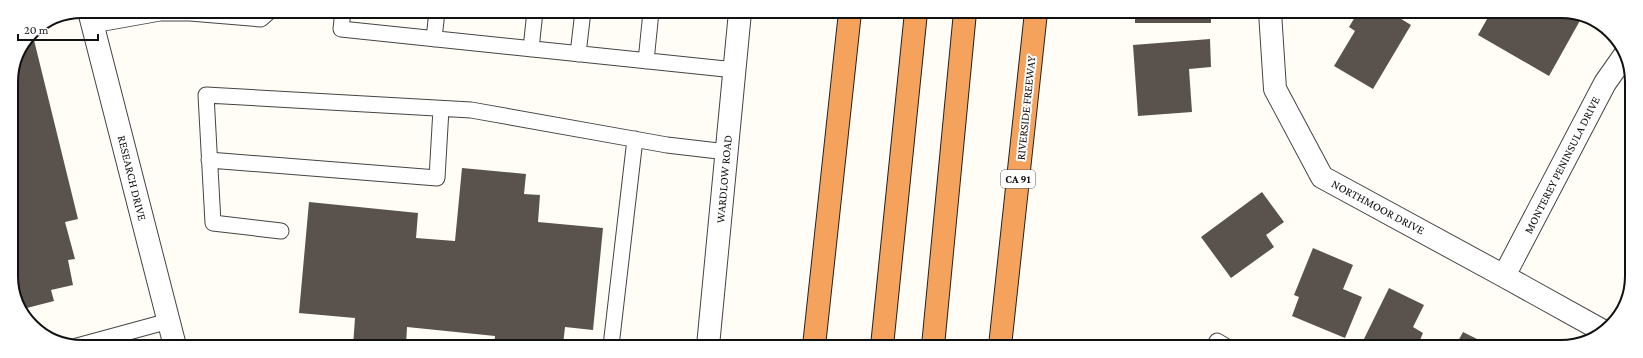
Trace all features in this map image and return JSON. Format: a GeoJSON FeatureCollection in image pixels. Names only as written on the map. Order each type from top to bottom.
{"type":"FeatureCollection","features":[{"type":"Feature","properties":{"kind":"highway"},"geometry":{"type":"LineString","coordinates":[[845,68],[846,18]]}},
{"type":"Feature","properties":{"kind":"highway"},"geometry":{"type":"LineString","coordinates":[[815,340],[849,18]]}},
{"type":"Feature","properties":{"kind":"highway"},"geometry":{"type":"LineString","coordinates":[[883,340],[915,18]]}},
{"type":"Feature","properties":{"kind":"highway"},"geometry":{"type":"LineString","coordinates":[[934,340],[964,18]]}},
{"type":"Feature","properties":{"kind":"highway","name":"RIVERSIDE FREEWAY"},"geometry":{"type":"LineString","coordinates":[[1001,340],[1035,18]]}},
{"type":"Feature","properties":{"kind":"street","name":"RESEARCH DRIVE"},"geometry":{"type":"LineString","coordinates":[[91,18],[174,340]]}},
{"type":"Feature","properties":{"kind":"street","name":"WARDLOW ROAD"},"geometry":{"type":"LineString","coordinates":[[709,340],[739,18]]}},
{"type":"Feature","properties":{"kind":"street","name":"NORTHMOOR DRIVE"},"geometry":{"type":"LineString","coordinates":[[1270,18],[1275,89],[1322,177],[1598,328]]}},
{"type":"Feature","properties":{"kind":"street","name":"MONTEREY PENINSULA DRIVE"},"geometry":{"type":"LineString","coordinates":[[1504,276],[1604,84],[1621,60]]}},
{"type":"Feature","properties":{"kind":"lane"},"geometry":{"type":"LineString","coordinates":[[249,18],[262,18]]}},
{"type":"Feature","properties":{"kind":"lane"},"geometry":{"type":"LineString","coordinates":[[342,18],[341,29],[735,70]]}},
{"type":"Feature","properties":{"kind":"lane"},"geometry":{"type":"LineString","coordinates":[[434,39],[436,18]]}},
{"type":"Feature","properties":{"kind":"lane"},"geometry":{"type":"LineString","coordinates":[[531,49],[534,18]]}},
{"type":"Feature","properties":{"kind":"lane"},"geometry":{"type":"LineString","coordinates":[[578,54],[582,18]]}},
{"type":"Feature","properties":{"kind":"lane"},"geometry":{"type":"LineString","coordinates":[[646,61],[650,18]]}},
{"type":"Feature","properties":{"kind":"lane"},"geometry":{"type":"LineString","coordinates":[[281,231],[213,223],[206,95],[471,110],[635,139],[727,152]]}},
{"type":"Feature","properties":{"kind":"lane"},"geometry":{"type":"LineString","coordinates":[[209,160],[437,178],[441,108]]}},
{"type":"Feature","properties":{"kind":"lane"},"geometry":{"type":"LineString","coordinates":[[612,340],[635,139]]}},
{"type":"Feature","properties":{"kind":"lane"},"geometry":{"type":"LineString","coordinates":[[99,340],[169,321]]}},
{"type":"Feature","properties":{"kind":"building"},"geometry":{"type":"Polygon","coordinates":[[[1135,18],[1211,18],[1211,23],[1135,23],[1135,18]]]}},
{"type":"Feature","properties":{"kind":"building"},"geometry":{"type":"Polygon","coordinates":[[[1354,18],[1400,18],[1411,25],[1373,89],[1334,66],[1355,31],[1349,27],[1354,18]]]}},
{"type":"Feature","properties":{"kind":"building"},"geometry":{"type":"Polygon","coordinates":[[[1488,18],[1561,18],[1580,21],[1549,76],[1478,35],[1488,18]]]}},
{"type":"Feature","properties":{"kind":"building"},"geometry":{"type":"Polygon","coordinates":[[[1210,39],[1211,67],[1189,69],[1192,112],[1138,116],[1133,45],[1210,39]]]}},
{"type":"Feature","properties":{"kind":"building"},"geometry":{"type":"Polygon","coordinates":[[[34,41],[78,219],[65,222],[75,259],[68,260],[73,285],[51,290],[54,301],[27,308],[19,288],[18,276],[18,78],[23,58],[34,41]]]}},
{"type":"Feature","properties":{"kind":"building"},"geometry":{"type":"Polygon","coordinates":[[[462,168],[526,174],[524,194],[540,195],[538,222],[603,228],[593,330],[565,327],[564,340],[495,340],[495,336],[407,327],[406,340],[353,340],[355,318],[299,313],[309,202],[418,213],[416,238],[455,241],[462,168]]]}},
{"type":"Feature","properties":{"kind":"building"},"geometry":{"type":"Polygon","coordinates":[[[1262,192],[1284,222],[1266,235],[1274,247],[1231,278],[1201,237],[1262,192]]]}},
{"type":"Feature","properties":{"kind":"building"},"geometry":{"type":"Polygon","coordinates":[[[1313,248],[1353,265],[1343,289],[1362,297],[1345,338],[1292,316],[1299,297],[1294,295],[1313,248]]]}},
{"type":"Feature","properties":{"kind":"building"},"geometry":{"type":"Polygon","coordinates":[[[1389,288],[1424,305],[1413,327],[1423,333],[1420,340],[1363,340],[1389,288]]]}},
{"type":"Feature","properties":{"kind":"building"},"geometry":{"type":"Polygon","coordinates":[[[1463,332],[1479,340],[1459,340],[1463,332]]]}}]}
